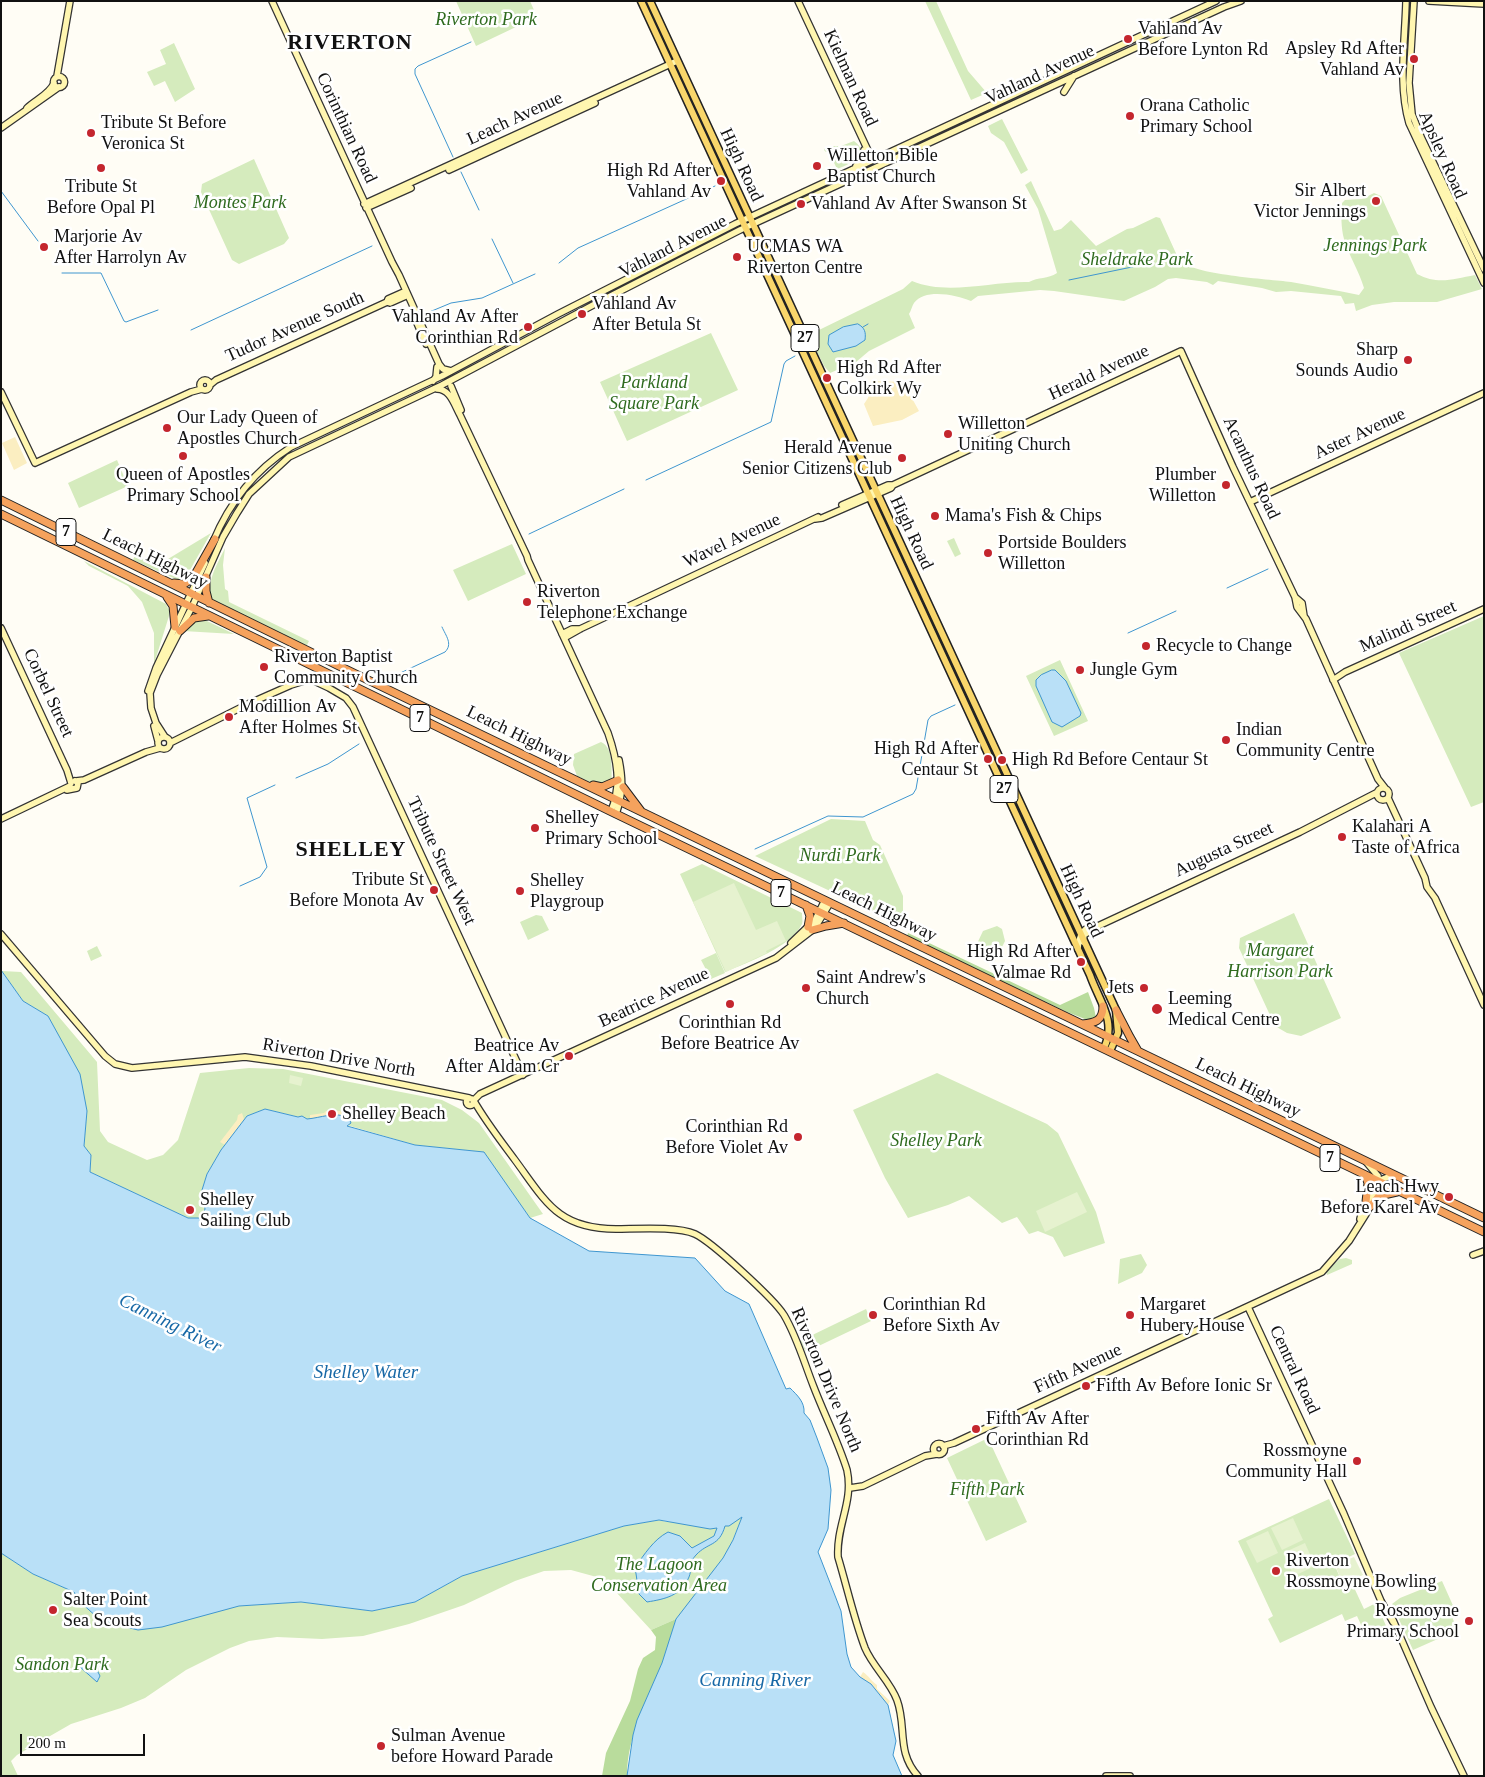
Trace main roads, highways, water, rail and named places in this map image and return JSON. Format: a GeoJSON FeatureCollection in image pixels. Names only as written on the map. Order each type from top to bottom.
{"type":"FeatureCollection","features":[{"type":"Feature","properties":{"kind":"highway","name":"Leach Highway"},"geometry":{"type":"LineString","coordinates":[[1,500],[618,801],[1484,1218]]}},
{"type":"Feature","properties":{"kind":"highway","name":"Leach Highway"},"geometry":{"type":"LineString","coordinates":[[1,514],[613,812],[1484,1232]]}},
{"type":"Feature","properties":{"kind":"highway"},"geometry":{"type":"LineString","coordinates":[[171,583],[184,584],[193,578],[214,539]]}},
{"type":"Feature","properties":{"kind":"highway"},"geometry":{"type":"LineString","coordinates":[[206,577],[206,591],[210,602]]}},
{"type":"Feature","properties":{"kind":"highway"},"geometry":{"type":"LineString","coordinates":[[166,595],[172,604],[177,629],[194,618],[209,616]]}},
{"type":"Feature","properties":{"kind":"highway"},"geometry":{"type":"LineString","coordinates":[[578,781],[602,787],[618,780]]}},
{"type":"Feature","properties":{"kind":"highway"},"geometry":{"type":"LineString","coordinates":[[623,787],[641,812]]}},
{"type":"Feature","properties":{"kind":"highway"},"geometry":{"type":"LineString","coordinates":[[806,905],[810,916],[810,929],[845,923]]}},
{"type":"Feature","properties":{"kind":"highway"},"geometry":{"type":"LineString","coordinates":[[1082,1024],[1098,1021],[1103,1014],[1104,1006]]}},
{"type":"Feature","properties":{"kind":"highway","name":"27"},"geometry":{"type":"LineString","coordinates":[[1116,1010],[1140,1052]]}},
{"type":"Feature","properties":{"kind":"highway"},"geometry":{"type":"LineString","coordinates":[[1365,1175],[1368,1183],[1368,1205],[1379,1196],[1390,1192],[1400,1192]]}},
{"type":"Feature","properties":{"kind":"main road","name":"High Road"},"geometry":{"type":"LineString","coordinates":[[641,1],[745,219],[752,224],[1076,925],[1082,931],[1083,942],[1116,1010],[1119,1028],[1107,1050]]}},
{"type":"Feature","properties":{"kind":"main road","name":"High Road"},"geometry":{"type":"LineString","coordinates":[[650,1],[745,219],[745,227],[1104,1006],[1112,1039]]}},
{"type":"Feature","properties":{"kind":"water"},"geometry":{"type":"Polygon","coordinates":[[[858,324],[864,330],[865,340],[856,346],[833,352],[828,344],[829,335],[843,327],[858,324]]]}},
{"type":"Feature","properties":{"kind":"water"},"geometry":{"type":"Polygon","coordinates":[[[1055,670],[1066,681],[1081,713],[1080,716],[1062,727],[1052,722],[1036,686],[1036,680],[1041,675],[1055,670]]]}},
{"type":"Feature","properties":{"kind":"water","name":"Shelley Water"},"geometry":{"type":"Polygon","coordinates":[[[1,970],[23,1001],[48,1016],[80,1074],[87,1111],[84,1146],[91,1155],[90,1172],[188,1218],[202,1218],[205,1209],[202,1190],[207,1174],[221,1150],[247,1116],[265,1109],[298,1117],[302,1116],[307,1119],[339,1115],[349,1118],[351,1123],[347,1126],[415,1145],[484,1152],[530,1218],[589,1251],[695,1258],[725,1291],[749,1304],[786,1389],[790,1388],[802,1402],[804,1413],[810,1420],[828,1468],[831,1490],[828,1529],[818,1552],[841,1611],[847,1654],[851,1667],[860,1677],[871,1684],[888,1705],[896,1741],[893,1755],[902,1776],[627,1776],[637,1720],[662,1663],[676,1619],[723,1558],[733,1540],[742,1517],[729,1526],[725,1526],[720,1538],[696,1555],[692,1560],[689,1577],[682,1588],[672,1596],[654,1601],[647,1602],[639,1594],[635,1567],[650,1548],[668,1532],[680,1536],[692,1548],[714,1536],[717,1528],[710,1529],[659,1520],[624,1526],[462,1576],[415,1602],[372,1611],[301,1602],[239,1606],[162,1627],[138,1630],[98,1618],[79,1601],[74,1592],[33,1574],[1,1553],[1,970]]]}},
{"type":"Feature","properties":{"kind":"water"},"geometry":{"type":"Polygon","coordinates":[[[85,1658],[95,1666],[100,1676],[97,1682],[80,1667],[79,1660],[85,1658]]]}},
{"type":"Feature","properties":{"kind":"waterway"},"geometry":{"type":"LineString","coordinates":[[453,157],[415,74],[415,69],[471,42]]}},
{"type":"Feature","properties":{"kind":"waterway"},"geometry":{"type":"LineString","coordinates":[[461,172],[479,210]]}},
{"type":"Feature","properties":{"kind":"waterway"},"geometry":{"type":"LineString","coordinates":[[559,263],[578,248],[715,186]]}},
{"type":"Feature","properties":{"kind":"waterway"},"geometry":{"type":"LineString","coordinates":[[1,191],[38,241]]}},
{"type":"Feature","properties":{"kind":"waterway"},"geometry":{"type":"LineString","coordinates":[[492,239],[513,283]]}},
{"type":"Feature","properties":{"kind":"waterway"},"geometry":{"type":"LineString","coordinates":[[191,330],[372,246]]}},
{"type":"Feature","properties":{"kind":"waterway"},"geometry":{"type":"LineString","coordinates":[[1069,280],[1137,266]]}},
{"type":"Feature","properties":{"kind":"waterway"},"geometry":{"type":"LineString","coordinates":[[62,273],[101,273],[126,322],[158,310]]}},
{"type":"Feature","properties":{"kind":"waterway"},"geometry":{"type":"LineString","coordinates":[[427,313],[451,303],[482,298],[535,274]]}},
{"type":"Feature","properties":{"kind":"waterway"},"geometry":{"type":"LineString","coordinates":[[863,327],[868,324]]}},
{"type":"Feature","properties":{"kind":"waterway"},"geometry":{"type":"LineString","coordinates":[[646,480],[771,422],[784,364],[795,356]]}},
{"type":"Feature","properties":{"kind":"waterway"},"geometry":{"type":"LineString","coordinates":[[529,534],[624,489]]}},
{"type":"Feature","properties":{"kind":"waterway"},"geometry":{"type":"LineString","coordinates":[[1227,588],[1268,569]]}},
{"type":"Feature","properties":{"kind":"waterway"},"geometry":{"type":"LineString","coordinates":[[1128,633],[1176,611]]}},
{"type":"Feature","properties":{"kind":"waterway"},"geometry":{"type":"LineString","coordinates":[[396,675],[445,652],[449,643],[442,627]]}},
{"type":"Feature","properties":{"kind":"waterway"},"geometry":{"type":"LineString","coordinates":[[755,849],[828,816],[863,817],[913,794],[916,789],[928,720],[931,716],[955,705]]}},
{"type":"Feature","properties":{"kind":"waterway"},"geometry":{"type":"LineString","coordinates":[[296,778],[328,764],[359,744]]}},
{"type":"Feature","properties":{"kind":"waterway"},"geometry":{"type":"LineString","coordinates":[[240,886],[260,877],[267,867],[247,798],[275,785]]}},
{"type":"Feature","properties":{"kind":"place","name":"Vahland Av Before Lynton Rd"},"geometry":{"type":"Point","coordinates":[1128,39]}},
{"type":"Feature","properties":{"kind":"place","name":"Apsley Rd After Vahland Av"},"geometry":{"type":"Point","coordinates":[1414,59]}},
{"type":"Feature","properties":{"kind":"place","name":"Orana Catholic Primary School"},"geometry":{"type":"Point","coordinates":[1130,116]}},
{"type":"Feature","properties":{"kind":"place","name":"Tribute St Before Veronica St"},"geometry":{"type":"Point","coordinates":[91,133]}},
{"type":"Feature","properties":{"kind":"place","name":"Willetton Bible Baptist Church"},"geometry":{"type":"Point","coordinates":[817,166]}},
{"type":"Feature","properties":{"kind":"place","name":"Tribute St Before Opal Pl"},"geometry":{"type":"Point","coordinates":[101,168]}},
{"type":"Feature","properties":{"kind":"place","name":"High Rd After Vahland Av"},"geometry":{"type":"Point","coordinates":[721,181]}},
{"type":"Feature","properties":{"kind":"place","name":"Sir Albert Victor Jennings"},"geometry":{"type":"Point","coordinates":[1376,201]}},
{"type":"Feature","properties":{"kind":"place","name":"Vahland Av After Swanson St"},"geometry":{"type":"Point","coordinates":[801,204]}},
{"type":"Feature","properties":{"kind":"place","name":"Marjorie Av After Harrolyn Av"},"geometry":{"type":"Point","coordinates":[44,247]}},
{"type":"Feature","properties":{"kind":"place","name":"UCMAS WA Riverton Centre"},"geometry":{"type":"Point","coordinates":[737,257]}},
{"type":"Feature","properties":{"kind":"place","name":"Vahland Av After Betula St"},"geometry":{"type":"Point","coordinates":[582,314]}},
{"type":"Feature","properties":{"kind":"place","name":"Vahland Av After Corinthian Rd"},"geometry":{"type":"Point","coordinates":[528,327]}},
{"type":"Feature","properties":{"kind":"place","name":"Sharp Sounds Audio"},"geometry":{"type":"Point","coordinates":[1408,360]}},
{"type":"Feature","properties":{"kind":"place","name":"High Rd After Colkirk Wy"},"geometry":{"type":"Point","coordinates":[827,378]}},
{"type":"Feature","properties":{"kind":"place","name":"Our Lady Queen of Apostles Church"},"geometry":{"type":"Point","coordinates":[167,428]}},
{"type":"Feature","properties":{"kind":"place","name":"Willetton Uniting Church"},"geometry":{"type":"Point","coordinates":[948,434]}},
{"type":"Feature","properties":{"kind":"place","name":"Queen of Apostles Primary School"},"geometry":{"type":"Point","coordinates":[183,456]}},
{"type":"Feature","properties":{"kind":"place","name":"Herald Avenue Senior Citizens Club"},"geometry":{"type":"Point","coordinates":[902,458]}},
{"type":"Feature","properties":{"kind":"place","name":"Plumber Willetton"},"geometry":{"type":"Point","coordinates":[1226,485]}},
{"type":"Feature","properties":{"kind":"place","name":"Mama's Fish & Chips"},"geometry":{"type":"Point","coordinates":[935,516]}},
{"type":"Feature","properties":{"kind":"place","name":"Portside Boulders Willetton"},"geometry":{"type":"Point","coordinates":[988,553]}},
{"type":"Feature","properties":{"kind":"place","name":"Riverton Telephone Exchange"},"geometry":{"type":"Point","coordinates":[527,602]}},
{"type":"Feature","properties":{"kind":"place","name":"Recycle to Change"},"geometry":{"type":"Point","coordinates":[1146,646]}},
{"type":"Feature","properties":{"kind":"place","name":"Riverton Baptist Community Church"},"geometry":{"type":"Point","coordinates":[264,667]}},
{"type":"Feature","properties":{"kind":"place","name":"Jungle Gym"},"geometry":{"type":"Point","coordinates":[1080,670]}},
{"type":"Feature","properties":{"kind":"place","name":"Modillion Av After Holmes St"},"geometry":{"type":"Point","coordinates":[229,717]}},
{"type":"Feature","properties":{"kind":"place","name":"Indian Community Centre"},"geometry":{"type":"Point","coordinates":[1226,740]}},
{"type":"Feature","properties":{"kind":"place","name":"High Rd After Centaur St"},"geometry":{"type":"Point","coordinates":[988,759]}},
{"type":"Feature","properties":{"kind":"place","name":"High Rd Before Centaur St"},"geometry":{"type":"Point","coordinates":[1002,760]}},
{"type":"Feature","properties":{"kind":"place","name":"Shelley Primary School"},"geometry":{"type":"Point","coordinates":[535,828]}},
{"type":"Feature","properties":{"kind":"place","name":"Kalahari A Taste of Africa"},"geometry":{"type":"Point","coordinates":[1342,837]}},
{"type":"Feature","properties":{"kind":"place","name":"Tribute St Before Monota Av"},"geometry":{"type":"Point","coordinates":[434,890]}},
{"type":"Feature","properties":{"kind":"place","name":"Shelley Playgroup"},"geometry":{"type":"Point","coordinates":[520,891]}},
{"type":"Feature","properties":{"kind":"place","name":"High Rd After Valmae Rd"},"geometry":{"type":"Point","coordinates":[1081,962]}},
{"type":"Feature","properties":{"kind":"place","name":"Saint Andrew's Church"},"geometry":{"type":"Point","coordinates":[806,988]}},
{"type":"Feature","properties":{"kind":"place","name":"Jets"},"geometry":{"type":"Point","coordinates":[1144,988]}},
{"type":"Feature","properties":{"kind":"place","name":"Corinthian Rd Before Beatrice Av"},"geometry":{"type":"Point","coordinates":[730,1004]}},
{"type":"Feature","properties":{"kind":"place","name":"Leeming Medical Centre"},"geometry":{"type":"Point","coordinates":[1157,1009]}},
{"type":"Feature","properties":{"kind":"place","name":"Beatrice Av After Aldam Cr"},"geometry":{"type":"Point","coordinates":[569,1056]}},
{"type":"Feature","properties":{"kind":"place","name":"Shelley Beach"},"geometry":{"type":"Point","coordinates":[332,1114]}},
{"type":"Feature","properties":{"kind":"place","name":"Corinthian Rd Before Violet Av"},"geometry":{"type":"Point","coordinates":[798,1137]}},
{"type":"Feature","properties":{"kind":"place","name":"Leach Hwy Before Karel Av"},"geometry":{"type":"Point","coordinates":[1449,1197]}},
{"type":"Feature","properties":{"kind":"place","name":"Shelley Sailing Club"},"geometry":{"type":"Point","coordinates":[190,1210]}},
{"type":"Feature","properties":{"kind":"place","name":"Corinthian Rd Before Sixth Av"},"geometry":{"type":"Point","coordinates":[873,1315]}},
{"type":"Feature","properties":{"kind":"place","name":"Margaret Hubery House"},"geometry":{"type":"Point","coordinates":[1130,1315]}},
{"type":"Feature","properties":{"kind":"place","name":"Fifth Av Before Ionic Sr"},"geometry":{"type":"Point","coordinates":[1086,1386]}},
{"type":"Feature","properties":{"kind":"place","name":"Fifth Av After Corinthian Rd"},"geometry":{"type":"Point","coordinates":[976,1429]}},
{"type":"Feature","properties":{"kind":"place","name":"Rossmoyne Community Hall"},"geometry":{"type":"Point","coordinates":[1357,1461]}},
{"type":"Feature","properties":{"kind":"place","name":"Riverton Rossmoyne Bowling"},"geometry":{"type":"Point","coordinates":[1276,1571]}},
{"type":"Feature","properties":{"kind":"place","name":"Salter Point Sea Scouts"},"geometry":{"type":"Point","coordinates":[53,1610]}},
{"type":"Feature","properties":{"kind":"place","name":"Rossmoyne Primary School"},"geometry":{"type":"Point","coordinates":[1469,1621]}},
{"type":"Feature","properties":{"kind":"place","name":"Sulman Avenue before Howard Parade"},"geometry":{"type":"Point","coordinates":[381,1746]}},
{"type":"Feature","properties":{"kind":"district","name":"RIVERTON"},"geometry":{"type":"Point","coordinates":[350,43]}},
{"type":"Feature","properties":{"kind":"district","name":"SHELLEY"},"geometry":{"type":"Point","coordinates":[351,850]}},
{"type":"Feature","properties":{"kind":"park label","name":"Riverton Park"},"geometry":{"type":"Point","coordinates":[486,20]}},
{"type":"Feature","properties":{"kind":"park label","name":"Montes Park"},"geometry":{"type":"Point","coordinates":[240,203]}},
{"type":"Feature","properties":{"kind":"park label","name":"Jennings Park"},"geometry":{"type":"Point","coordinates":[1375,246]}},
{"type":"Feature","properties":{"kind":"park label","name":"Sheldrake Park"},"geometry":{"type":"Point","coordinates":[1137,260]}},
{"type":"Feature","properties":{"kind":"park label","name":"Parkland Square Park"},"geometry":{"type":"Point","coordinates":[654,393]}},
{"type":"Feature","properties":{"kind":"park label","name":"Nurdi Park"},"geometry":{"type":"Point","coordinates":[840,856]}},
{"type":"Feature","properties":{"kind":"park label","name":"Margaret Harrison Park"},"geometry":{"type":"Point","coordinates":[1280,961]}},
{"type":"Feature","properties":{"kind":"park label","name":"Shelley Park"},"geometry":{"type":"Point","coordinates":[936,1141]}},
{"type":"Feature","properties":{"kind":"park label","name":"Fifth Park"},"geometry":{"type":"Point","coordinates":[987,1490]}},
{"type":"Feature","properties":{"kind":"park label","name":"The Lagoon Conservation Area"},"geometry":{"type":"Point","coordinates":[659,1575]}},
{"type":"Feature","properties":{"kind":"park label","name":"Sandon Park"},"geometry":{"type":"Point","coordinates":[62,1665]}},
{"type":"Feature","properties":{"kind":"water label","name":"Canning River"},"geometry":{"type":"Point","coordinates":[170,1324]}},
{"type":"Feature","properties":{"kind":"water label","name":"Canning River"},"geometry":{"type":"Point","coordinates":[755,1681]}}]}
